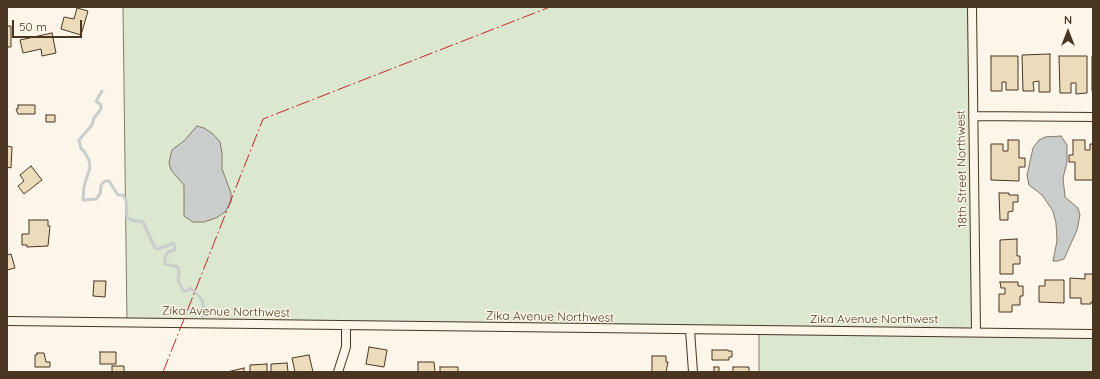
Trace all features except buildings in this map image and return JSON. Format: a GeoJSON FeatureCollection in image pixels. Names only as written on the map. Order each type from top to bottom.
{"type":"FeatureCollection","features":[{"type":"Feature","properties":{"kind":"street","name":"18th Street Northwest"},"geometry":{"type":"LineString","coordinates":[[972,7],[976,332]]}},
{"type":"Feature","properties":{"kind":"street"},"geometry":{"type":"LineString","coordinates":[[973,116],[1093,117]]}},
{"type":"Feature","properties":{"kind":"street","name":"Zika Avenue Northwest"},"geometry":{"type":"LineString","coordinates":[[7,321],[1093,334]]}},
{"type":"Feature","properties":{"kind":"street"},"geometry":{"type":"LineString","coordinates":[[338,372],[346,347],[346,326]]}},
{"type":"Feature","properties":{"kind":"street"},"geometry":{"type":"LineString","coordinates":[[690,330],[693,372]]}},
{"type":"Feature","properties":{"kind":"green space"},"geometry":{"type":"Polygon","coordinates":[[[123,7],[972,7],[976,331],[1093,336],[1093,372],[759,372],[759,331],[127,323],[123,7]]]}},
{"type":"Feature","properties":{"kind":"shaded area"},"geometry":{"type":"Polygon","coordinates":[[[197,126],[204,128],[213,134],[220,142],[222,169],[231,193],[231,202],[225,212],[216,218],[204,222],[193,222],[184,216],[184,185],[171,170],[169,163],[172,150],[185,140],[197,126]]]}},
{"type":"Feature","properties":{"kind":"shaded area"},"geometry":{"type":"Polygon","coordinates":[[[1061,136],[1067,145],[1067,162],[1063,178],[1065,197],[1078,208],[1080,215],[1077,230],[1064,259],[1053,261],[1057,241],[1056,223],[1053,211],[1042,195],[1029,185],[1027,175],[1033,148],[1039,140],[1045,137],[1061,136]]]}},
{"type":"Feature","properties":{"kind":"waterway"},"geometry":{"type":"LineString","coordinates":[[102,91],[96,101],[101,105],[101,109],[94,118],[92,125],[79,140],[81,149],[84,151],[89,160],[90,168],[84,186],[83,200],[96,199],[100,194],[101,185],[105,181],[109,181],[118,195],[123,195],[126,200],[127,217],[131,220],[143,222],[155,248],[158,249],[174,243],[175,250],[168,252],[165,257],[165,264],[178,267],[178,280],[183,291],[187,291],[190,288],[199,296],[203,302],[203,316]]}},
{"type":"Feature","properties":{"kind":"power"},"geometry":{"type":"LineString","coordinates":[[163,372],[263,119],[550,7]]}}]}
